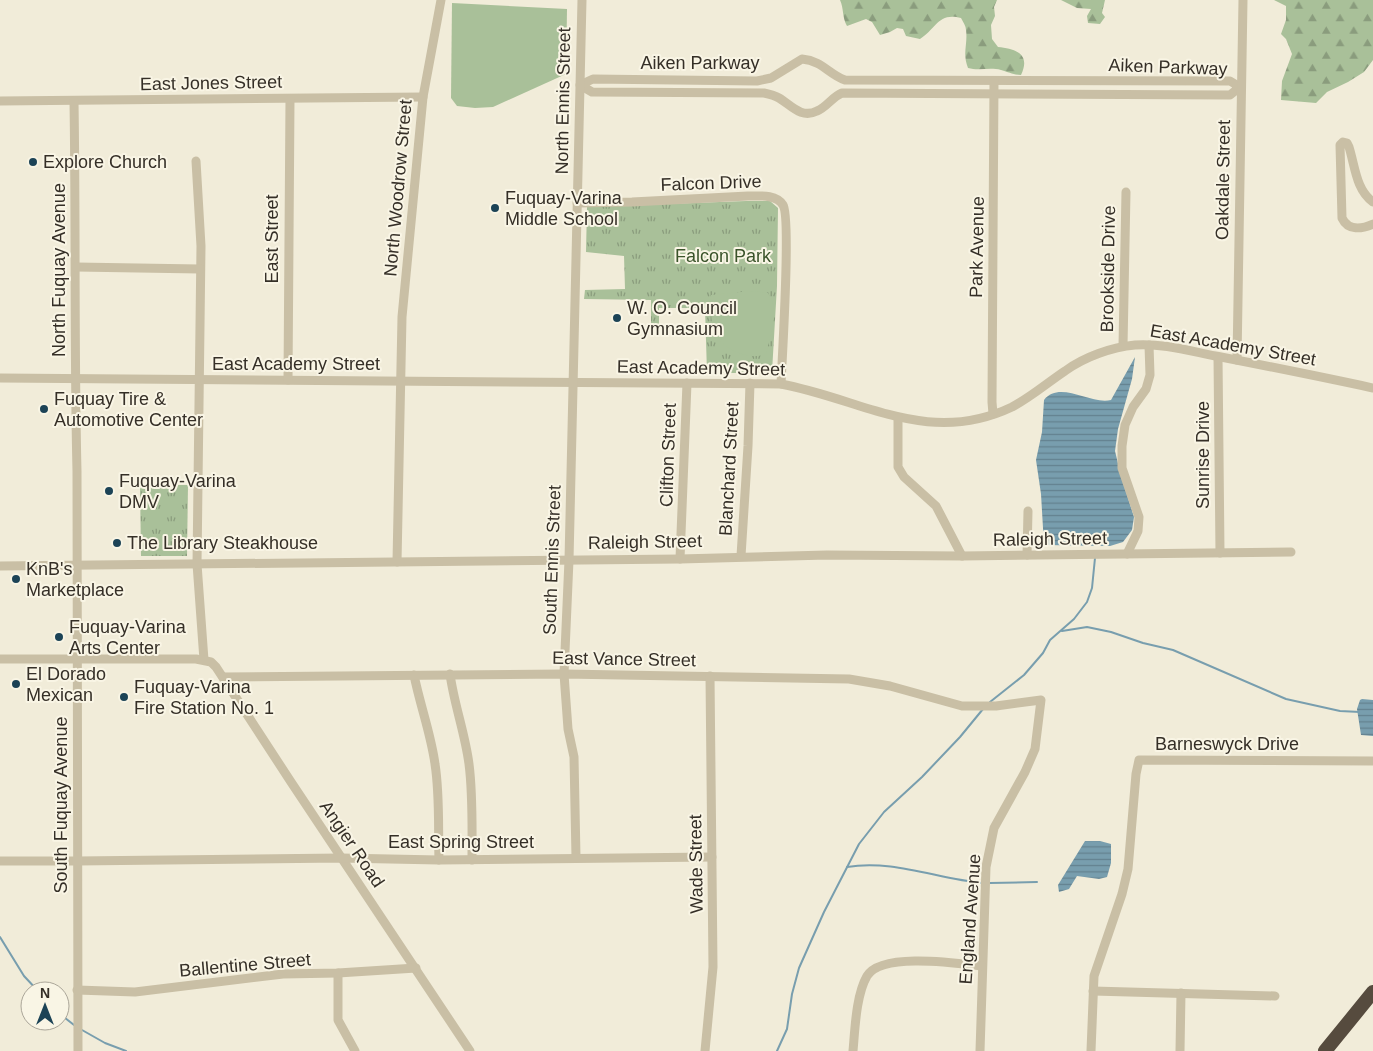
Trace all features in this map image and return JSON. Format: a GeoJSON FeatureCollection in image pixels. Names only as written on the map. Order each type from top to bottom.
{"type":"FeatureCollection","features":[{"type":"Feature","properties":{"kind":"highway"},"geometry":{"type":"LineString","coordinates":[[1325,1051],[1373,992]]}},
{"type":"Feature","properties":{"kind":"street","name":"North Woodrow Street"},"geometry":{"type":"LineString","coordinates":[[397,562],[402,317],[423,97],[441,0]]}},
{"type":"Feature","properties":{"kind":"street","name":"North Ennis Street"},"geometry":{"type":"LineString","coordinates":[[573,382],[582,0]]}},
{"type":"Feature","properties":{"kind":"street","name":"Oakdale Street"},"geometry":{"type":"LineString","coordinates":[[1237,360],[1240,87],[1243,0]]}},
{"type":"Feature","properties":{"kind":"street","name":"Aiken Parkway"},"geometry":{"type":"LineString","coordinates":[[802,59],[813,60],[845,80],[1230,82],[1240,87],[1230,95],[994,95],[845,92],[834,96],[823,108],[815,112],[806,113],[797,111],[780,98],[763,92],[592,92],[580,85],[593,79],[757,81],[771,78],[802,59]]}},
{"type":"Feature","properties":{"kind":"street"},"geometry":{"type":"LineString","coordinates":[[763,80],[763,92]]}},
{"type":"Feature","properties":{"kind":"street"},"geometry":{"type":"LineString","coordinates":[[845,80],[845,92]]}},
{"type":"Feature","properties":{"kind":"street","name":"Park Avenue"},"geometry":{"type":"LineString","coordinates":[[993,414],[994,81]]}},
{"type":"Feature","properties":{"kind":"street","name":"East Jones Street"},"geometry":{"type":"LineString","coordinates":[[0,102],[423,97]]}},
{"type":"Feature","properties":{"kind":"street","name":"East Street"},"geometry":{"type":"LineString","coordinates":[[288,380],[290,99]]}},
{"type":"Feature","properties":{"kind":"street","name":"North Fuquay Avenue"},"geometry":{"type":"LineString","coordinates":[[74,101],[75,378]]}},
{"type":"Feature","properties":{"kind":"street"},"geometry":{"type":"LineString","coordinates":[[1373,202],[1366,198],[1358,181],[1349,147],[1347,143],[1343,142],[1340,145],[1340,184],[1341,212],[1344,223],[1354,228],[1363,228],[1373,224]]}},
{"type":"Feature","properties":{"kind":"street"},"geometry":{"type":"LineString","coordinates":[[0,659],[204,660],[197,564],[200,269],[196,161]]}},
{"type":"Feature","properties":{"kind":"street"},"geometry":{"type":"LineString","coordinates":[[1340,184],[1358,181]]}},
{"type":"Feature","properties":{"kind":"street","name":"Brookside Drive"},"geometry":{"type":"LineString","coordinates":[[1123,346],[1126,192]]}},
{"type":"Feature","properties":{"kind":"street","name":"Falcon Drive"},"geometry":{"type":"LineString","coordinates":[[577,203],[766,196],[782,203],[786,211],[786,242],[781,384]]}},
{"type":"Feature","properties":{"kind":"street"},"geometry":{"type":"LineString","coordinates":[[76,267],[200,269]]}},
{"type":"Feature","properties":{"kind":"street"},"geometry":{"type":"LineString","coordinates":[[1127,554],[1138,531],[1139,517],[1122,468],[1122,446],[1125,424],[1133,407],[1146,389],[1150,375],[1149,345]]}},
{"type":"Feature","properties":{"kind":"street","name":"East Academy Street"},"geometry":{"type":"LineString","coordinates":[[0,378],[781,384],[809,390],[898,418],[945,423],[972,420],[993,414],[1028,398],[1079,362],[1123,346],[1149,345],[1165,346],[1373,388]]}},
{"type":"Feature","properties":{"kind":"street","name":"Sunrise Drive"},"geometry":{"type":"LineString","coordinates":[[1218,357],[1220,553]]}},
{"type":"Feature","properties":{"kind":"street","name":"South Fuquay Avenue"},"geometry":{"type":"LineString","coordinates":[[75,378],[78,1051]]}},
{"type":"Feature","properties":{"kind":"street","name":"South Ennis Street"},"geometry":{"type":"LineString","coordinates":[[573,382],[564,674],[568,729],[574,757],[576,857]]}},
{"type":"Feature","properties":{"kind":"street","name":"Clifton Street"},"geometry":{"type":"LineString","coordinates":[[680,559],[687,383]]}},
{"type":"Feature","properties":{"kind":"street","name":"Blanchard Street"},"geometry":{"type":"LineString","coordinates":[[741,556],[750,383]]}},
{"type":"Feature","properties":{"kind":"street"},"geometry":{"type":"LineString","coordinates":[[898,418],[898,467],[904,478],[936,506],[962,556]]}},
{"type":"Feature","properties":{"kind":"street"},"geometry":{"type":"LineString","coordinates":[[1027,555],[1028,510]]}},
{"type":"Feature","properties":{"kind":"street","name":"Raleigh Street"},"geometry":{"type":"LineString","coordinates":[[0,566],[680,559],[827,554],[962,556],[1291,552]]}},
{"type":"Feature","properties":{"kind":"street","name":"Angier Road"},"geometry":{"type":"LineString","coordinates":[[204,660],[216,666],[470,1051]]}},
{"type":"Feature","properties":{"kind":"street"},"geometry":{"type":"LineString","coordinates":[[450,674],[469,764],[472,860]]}},
{"type":"Feature","properties":{"kind":"street","name":"East Vance Street"},"geometry":{"type":"LineString","coordinates":[[224,678],[564,674],[849,679],[890,686],[962,706],[1020,703]]}},
{"type":"Feature","properties":{"kind":"street"},"geometry":{"type":"LineString","coordinates":[[414,675],[430,734],[436,766],[439,860]]}},
{"type":"Feature","properties":{"kind":"street","name":"Wade Street"},"geometry":{"type":"LineString","coordinates":[[705,1051],[713,967],[710,676]]}},
{"type":"Feature","properties":{"kind":"street","name":"England Avenue"},"geometry":{"type":"LineString","coordinates":[[980,1051],[986,867],[994,828],[1035,749],[1041,700],[1020,703]]}},
{"type":"Feature","properties":{"kind":"street","name":"Barneswyck Drive"},"geometry":{"type":"LineString","coordinates":[[1092,1051],[1094,976],[1122,894],[1128,869],[1136,774],[1139,760],[1373,761]]}},
{"type":"Feature","properties":{"kind":"street","name":"East Spring Street"},"geometry":{"type":"LineString","coordinates":[[0,861],[341,858],[472,860],[576,857],[712,857]]}},
{"type":"Feature","properties":{"kind":"street"},"geometry":{"type":"LineString","coordinates":[[852,1051],[862,989],[868,975],[876,966],[892,962],[953,963],[982,966]]}},
{"type":"Feature","properties":{"kind":"street","name":"Ballentine Street"},"geometry":{"type":"LineString","coordinates":[[78,990],[135,992],[283,974],[338,974],[416,968]]}},
{"type":"Feature","properties":{"kind":"street"},"geometry":{"type":"LineString","coordinates":[[338,974],[338,1020],[355,1051]]}},
{"type":"Feature","properties":{"kind":"street"},"geometry":{"type":"LineString","coordinates":[[1093,991],[1275,996]]}},
{"type":"Feature","properties":{"kind":"street"},"geometry":{"type":"LineString","coordinates":[[1180,1051],[1181,993]]}},
{"type":"Feature","properties":{"kind":"green space"},"geometry":{"type":"Polygon","coordinates":[[[840,0],[997,0],[994,7],[995,16],[991,25],[992,39],[998,47],[1011,49],[1020,54],[1023,57],[1024,68],[1021,75],[997,69],[968,68],[965,58],[966,28],[961,18],[947,17],[942,19],[920,39],[906,36],[903,29],[897,28],[880,35],[872,22],[866,19],[847,26],[840,0]]]}},
{"type":"Feature","properties":{"kind":"green space"},"geometry":{"type":"Polygon","coordinates":[[[1061,0],[1105,0],[1102,13],[1105,17],[1100,24],[1088,23],[1087,16],[1091,9],[1077,8],[1061,0]]]}},
{"type":"Feature","properties":{"kind":"green space"},"geometry":{"type":"Polygon","coordinates":[[[1274,0],[1373,0],[1373,60],[1364,72],[1327,92],[1316,103],[1281,100],[1282,81],[1292,54],[1286,39],[1281,34],[1286,20],[1286,6],[1274,0]]]}},
{"type":"Feature","properties":{"kind":"green space"},"geometry":{"type":"Polygon","coordinates":[[[452,3],[567,9],[566,74],[493,107],[457,106],[451,98],[452,3]]]}},
{"type":"Feature","properties":{"kind":"green space","name":"Falcon Park"},"geometry":{"type":"Polygon","coordinates":[[[770,201],[778,208],[777,286],[772,372],[707,373],[705,308],[659,308],[659,335],[651,335],[651,300],[584,299],[585,290],[625,289],[624,256],[586,252],[587,207],[770,201]]]}},
{"type":"Feature","properties":{"kind":"green space"},"geometry":{"type":"Polygon","coordinates":[[[751,291],[768,293],[774,307],[773,323],[766,354],[759,356],[745,355],[730,349],[715,334],[712,320],[711,295],[751,291]]]}},
{"type":"Feature","properties":{"kind":"green space"},"geometry":{"type":"Polygon","coordinates":[[[140,485],[188,485],[187,556],[141,556],[140,485]]]}},
{"type":"Feature","properties":{"kind":"water"},"geometry":{"type":"Polygon","coordinates":[[[1135,357],[1132,379],[1118,429],[1115,451],[1134,517],[1132,530],[1123,542],[1110,546],[1044,545],[1041,494],[1036,460],[1042,432],[1044,400],[1051,394],[1058,392],[1103,401],[1111,400],[1135,357]]]}},
{"type":"Feature","properties":{"kind":"water"},"geometry":{"type":"Polygon","coordinates":[[[1362,699],[1373,700],[1373,736],[1361,735],[1357,709],[1362,699]]]}},
{"type":"Feature","properties":{"kind":"water"},"geometry":{"type":"Polygon","coordinates":[[[1085,841],[1100,841],[1111,844],[1111,863],[1107,877],[1099,879],[1077,876],[1069,889],[1059,892],[1058,885],[1085,841]]]}},
{"type":"Feature","properties":{"kind":"waterway"},"geometry":{"type":"LineString","coordinates":[[990,702],[1024,675],[1043,653],[1050,640],[1074,619],[1087,602],[1092,588],[1095,558]]}},
{"type":"Feature","properties":{"kind":"waterway"},"geometry":{"type":"LineString","coordinates":[[1062,631],[1087,627],[1111,632],[1143,643],[1173,650],[1286,699],[1340,711],[1360,712]]}},
{"type":"Feature","properties":{"kind":"waterway"},"geometry":{"type":"LineString","coordinates":[[777,1051],[787,1029],[792,994],[799,968],[824,912],[859,844],[884,812],[922,777],[960,737],[983,709]]}},
{"type":"Feature","properties":{"kind":"waterway"},"geometry":{"type":"LineString","coordinates":[[847,867],[864,865],[898,867],[982,883]]}},
{"type":"Feature","properties":{"kind":"waterway"},"geometry":{"type":"LineString","coordinates":[[990,883],[1037,882]]}},
{"type":"Feature","properties":{"kind":"waterway"},"geometry":{"type":"LineString","coordinates":[[0,937],[29,981]]}},
{"type":"Feature","properties":{"kind":"waterway"},"geometry":{"type":"LineString","coordinates":[[70,1022],[74,1025]]}},
{"type":"Feature","properties":{"kind":"waterway"},"geometry":{"type":"LineString","coordinates":[[82,1030],[105,1043],[126,1051]]}},
{"type":"Feature","properties":{"kind":"place","name":"Explore Church"},"geometry":{"type":"Point","coordinates":[33,162]}},
{"type":"Feature","properties":{"kind":"place","name":"Fuquay-Varina Middle School"},"geometry":{"type":"Point","coordinates":[495,208]}},
{"type":"Feature","properties":{"kind":"place","name":"W. O. Council Gymnasium"},"geometry":{"type":"Point","coordinates":[617,318]}},
{"type":"Feature","properties":{"kind":"place","name":"Fuquay Tire & Automotive Center"},"geometry":{"type":"Point","coordinates":[44,409]}},
{"type":"Feature","properties":{"kind":"place","name":"Fuquay-Varina DMV"},"geometry":{"type":"Point","coordinates":[109,491]}},
{"type":"Feature","properties":{"kind":"place","name":"The Library Steakhouse"},"geometry":{"type":"Point","coordinates":[117,543]}},
{"type":"Feature","properties":{"kind":"place","name":"KnB's Marketplace"},"geometry":{"type":"Point","coordinates":[16,579]}},
{"type":"Feature","properties":{"kind":"place","name":"Fuquay-Varina Arts Center"},"geometry":{"type":"Point","coordinates":[59,637]}},
{"type":"Feature","properties":{"kind":"place","name":"El Dorado Mexican"},"geometry":{"type":"Point","coordinates":[16,684]}},
{"type":"Feature","properties":{"kind":"place","name":"Fuquay-Varina Fire Station No. 1"},"geometry":{"type":"Point","coordinates":[124,697]}}]}
